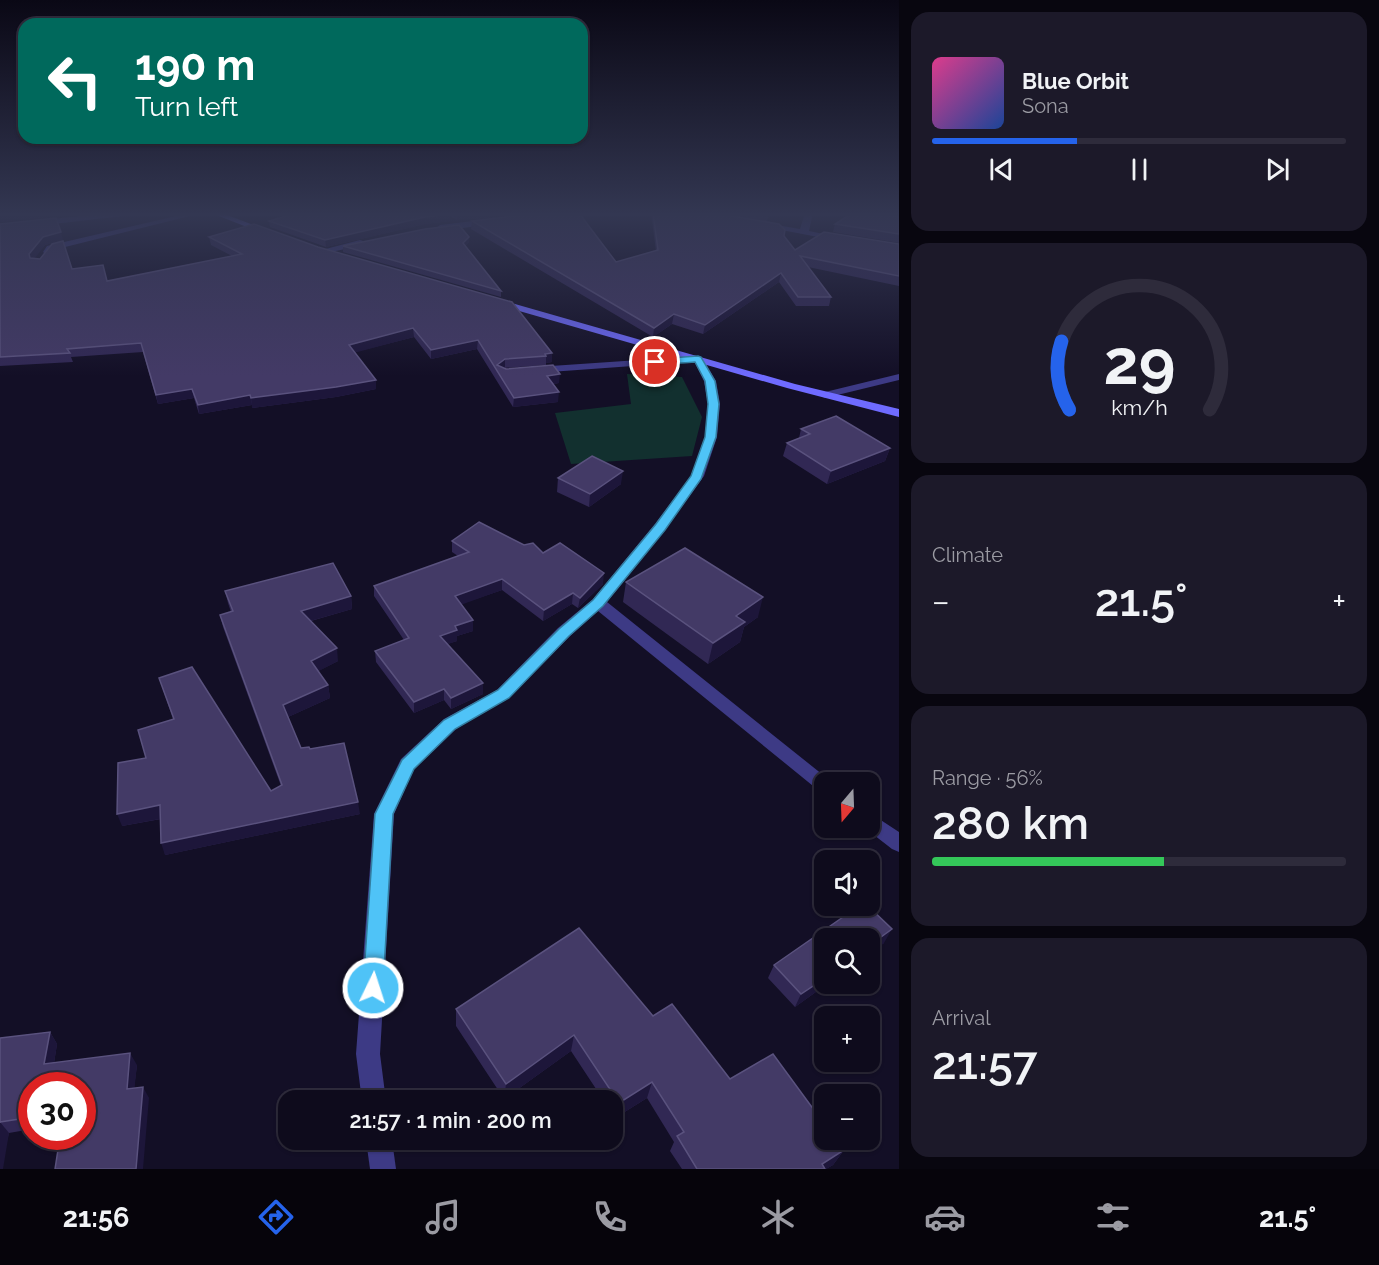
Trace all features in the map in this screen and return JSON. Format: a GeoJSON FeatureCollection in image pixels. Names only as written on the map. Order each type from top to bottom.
{"type":"FeatureCollection","features":[{"type":"Feature","properties":{"kind":"street"},"geometry":{"type":"LineString","coordinates":[[491,300],[825,395],[899,413]]}},
{"type":"Feature","properties":{"kind":"street"},"geometry":{"type":"LineString","coordinates":[[528,371],[698,359]]}},
{"type":"Feature","properties":{"kind":"street"},"geometry":{"type":"LineString","coordinates":[[373,1090],[368,1054],[384,814],[407,764],[450,724],[503,694],[564,632],[598,603],[660,527],[697,476],[711,437],[714,404],[710,381],[698,359]]}},
{"type":"Feature","properties":{"kind":"street"},"geometry":{"type":"LineString","coordinates":[[825,395],[899,377]]}},
{"type":"Feature","properties":{"kind":"street"},"geometry":{"type":"LineString","coordinates":[[598,603],[814,777]]}},
{"type":"Feature","properties":{"kind":"street"},"geometry":{"type":"LineString","coordinates":[[880,828],[899,843]]}},
{"type":"Feature","properties":{"kind":"street"},"geometry":{"type":"LineString","coordinates":[[380,1150],[383,1169]]}},
{"type":"Feature","properties":{"kind":"green space"},"geometry":{"type":"Polygon","coordinates":[[[627,374],[682,377],[702,417],[692,456],[571,464],[555,413],[631,404],[627,374]]]}},
{"type":"Feature","properties":{"kind":"building"},"geometry":{"type":"Polygon","coordinates":[[[0,268],[104,268],[107,281],[174,268],[390,268],[512,302],[552,353],[545,354],[546,356],[505,359],[497,365],[506,369],[553,365],[560,374],[547,376],[559,392],[514,398],[478,340],[431,350],[413,328],[349,345],[376,380],[251,398],[250,395],[198,405],[192,389],[156,395],[141,343],[67,349],[70,353],[0,357],[0,268]]]}},
{"type":"Feature","properties":{"kind":"building"},"geometry":{"type":"Polygon","coordinates":[[[419,268],[482,268],[501,291],[419,268]]]}},
{"type":"Feature","properties":{"kind":"building"},"geometry":{"type":"Polygon","coordinates":[[[551,268],[809,268],[831,297],[798,297],[781,273],[705,325],[674,314],[654,328],[551,268]]]}},
{"type":"Feature","properties":{"kind":"building"},"geometry":{"type":"Polygon","coordinates":[[[857,268],[899,268],[899,276],[857,268]]]}},
{"type":"Feature","properties":{"kind":"building"},"geometry":{"type":"Polygon","coordinates":[[[836,416],[890,448],[831,471],[787,443],[810,434],[801,429],[836,416]]]}},
{"type":"Feature","properties":{"kind":"building"},"geometry":{"type":"Polygon","coordinates":[[[592,456],[623,471],[590,494],[558,478],[592,456]]]}},
{"type":"Feature","properties":{"kind":"building"},"geometry":{"type":"Polygon","coordinates":[[[479,522],[524,545],[533,543],[543,553],[560,543],[604,573],[580,598],[573,593],[544,610],[502,579],[455,596],[473,620],[455,626],[457,630],[440,636],[483,683],[451,698],[444,689],[414,702],[375,651],[409,638],[374,586],[469,552],[452,541],[479,522]]]}},
{"type":"Feature","properties":{"kind":"building"},"geometry":{"type":"Polygon","coordinates":[[[685,548],[763,597],[736,616],[745,622],[713,643],[626,582],[685,548]]]}},
{"type":"Feature","properties":{"kind":"building"},"geometry":{"type":"Polygon","coordinates":[[[333,563],[351,596],[301,611],[337,648],[311,661],[328,685],[283,705],[301,748],[309,747],[310,749],[344,743],[358,802],[161,843],[160,805],[117,814],[118,763],[146,758],[138,730],[174,719],[159,678],[192,667],[271,791],[282,785],[220,615],[233,611],[225,591],[333,563]]]}},
{"type":"Feature","properties":{"kind":"building"},"geometry":{"type":"Polygon","coordinates":[[[845,916],[878,916],[892,929],[880,938],[880,928],[827,928],[845,916]]]}},
{"type":"Feature","properties":{"kind":"building"},"geometry":{"type":"Polygon","coordinates":[[[579,928],[653,1016],[672,1004],[730,1079],[773,1054],[814,1110],[814,1150],[844,1150],[822,1164],[825,1169],[697,1169],[677,1136],[684,1132],[652,1082],[623,1100],[623,1090],[610,1090],[574,1035],[506,1084],[456,1009],[579,928]]]}},
{"type":"Feature","properties":{"kind":"building"},"geometry":{"type":"Polygon","coordinates":[[[814,937],[814,985],[801,994],[774,965],[814,937]]]}},
{"type":"Feature","properties":{"kind":"building"},"geometry":{"type":"Polygon","coordinates":[[[50,1032],[44,1064],[130,1053],[127,1089],[143,1087],[136,1169],[55,1169],[58,1150],[96,1150],[96,1072],[18,1072],[18,1119],[0,1122],[0,1038],[50,1032]]]}},
{"type":"Feature","properties":{"kind":"route"},"geometry":{"type":"LineString","coordinates":[[373,988],[384,814],[407,764],[450,724],[503,694],[564,632],[598,603],[660,527],[697,476],[711,437],[714,404],[710,381],[698,359],[655,362]]}}]}
